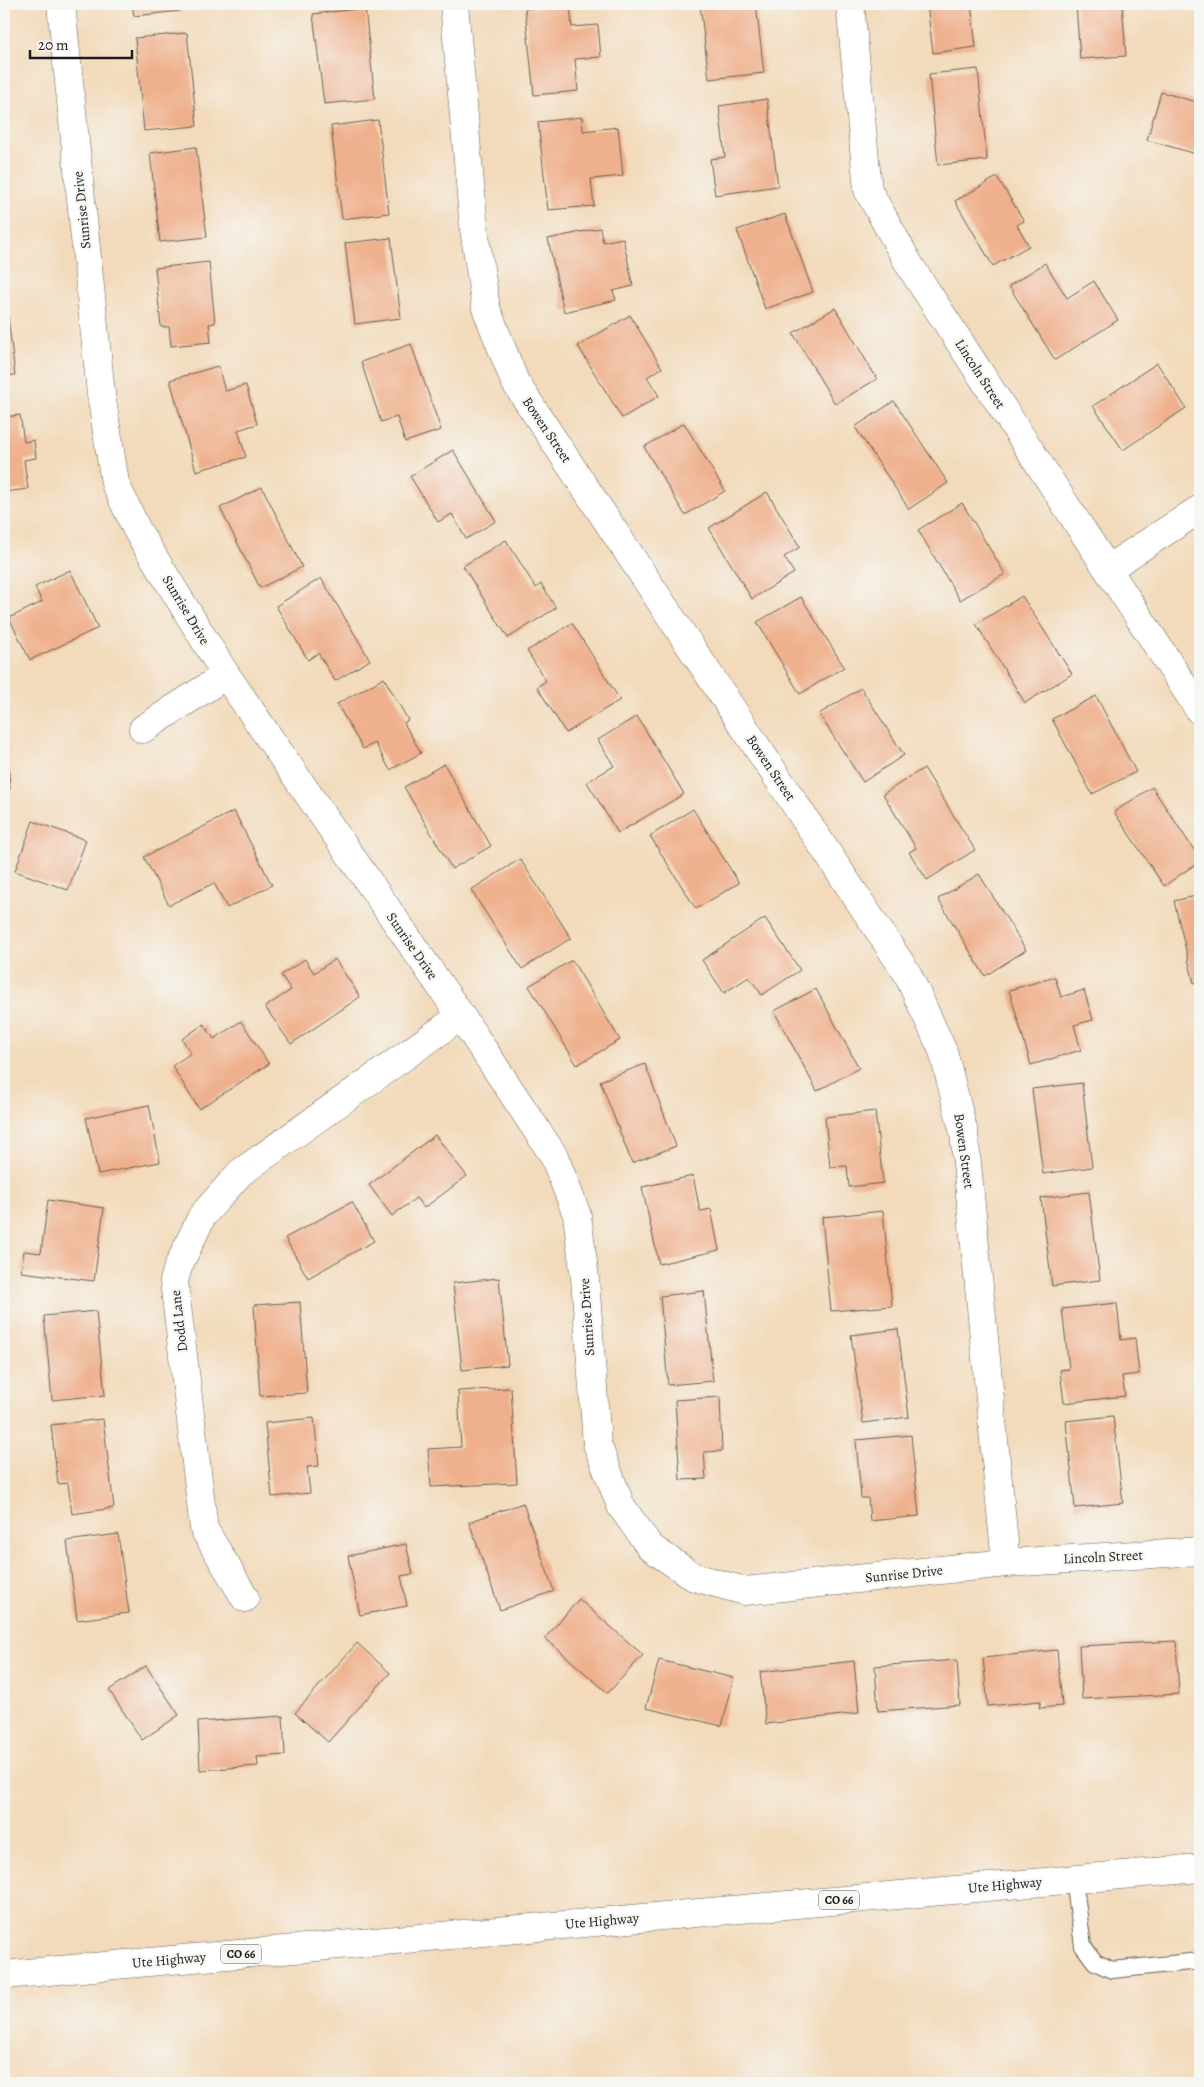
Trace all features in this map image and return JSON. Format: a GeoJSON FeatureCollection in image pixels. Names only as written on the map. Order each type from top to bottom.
{"type":"FeatureCollection","features":[{"type":"Feature","properties":{"kind":"street","name":"Sunrise Drive"},"geometry":{"type":"LineString","coordinates":[[61,4],[101,394],[115,483],[137,530],[226,675],[461,1016],[554,1156],[577,1215],[585,1278],[597,1444],[621,1506],[650,1547],[694,1577],[745,1591],[1006,1562]]}},
{"type":"Feature","properties":{"kind":"street","name":"Bowen Street"},"geometry":{"type":"LineString","coordinates":[[454,4],[474,229],[486,308],[515,382],[907,973],[943,1051],[964,1133],[1006,1562]]}},
{"type":"Feature","properties":{"kind":"street","name":"Lincoln Street"},"geometry":{"type":"LineString","coordinates":[[850,4],[868,190],[910,266],[1109,568],[1200,711]]}},
{"type":"Feature","properties":{"kind":"street"},"geometry":{"type":"LineString","coordinates":[[1109,568],[1200,509]]}},
{"type":"Feature","properties":{"kind":"street"},"geometry":{"type":"LineString","coordinates":[[143,729],[226,675]]}},
{"type":"Feature","properties":{"kind":"street","name":"Dodd Lane"},"geometry":{"type":"LineString","coordinates":[[245,1598],[204,1530],[174,1281],[178,1267],[202,1216],[240,1174],[461,1016]]}},
{"type":"Feature","properties":{"kind":"street","name":"Lincoln Street"},"geometry":{"type":"LineString","coordinates":[[1006,1562],[1200,1551]]}},
{"type":"Feature","properties":{"kind":"street","name":"Ute Highway"},"geometry":{"type":"LineString","coordinates":[[4,1975],[1200,1868]]}},
{"type":"Feature","properties":{"kind":"lane"},"geometry":{"type":"LineString","coordinates":[[1074,1879],[1083,1946],[1095,1962],[1112,1970],[1200,1961]]}},
{"type":"Feature","properties":{"kind":"building"},"geometry":{"type":"Polygon","coordinates":[[[132,4],[179,4],[180,11],[134,16],[132,4]]]}},
{"type":"Feature","properties":{"kind":"building"},"geometry":{"type":"Polygon","coordinates":[[[570,4],[572,27],[598,25],[601,57],[575,59],[578,91],[534,95],[525,9],[570,4]]]}},
{"type":"Feature","properties":{"kind":"building"},"geometry":{"type":"Polygon","coordinates":[[[700,4],[756,4],[764,73],[709,79],[700,4]]]}},
{"type":"Feature","properties":{"kind":"building"},"geometry":{"type":"Polygon","coordinates":[[[927,4],[971,4],[976,47],[933,53],[927,4]]]}},
{"type":"Feature","properties":{"kind":"building"},"geometry":{"type":"Polygon","coordinates":[[[1076,4],[1122,4],[1126,56],[1080,59],[1076,4]]]}},
{"type":"Feature","properties":{"kind":"building"},"geometry":{"type":"Polygon","coordinates":[[[365,8],[375,99],[324,104],[313,14],[365,8]]]}},
{"type":"Feature","properties":{"kind":"building"},"geometry":{"type":"Polygon","coordinates":[[[187,33],[197,126],[144,131],[135,38],[187,33]]]}},
{"type":"Feature","properties":{"kind":"building"},"geometry":{"type":"Polygon","coordinates":[[[978,69],[987,160],[938,165],[929,74],[978,69]]]}},
{"type":"Feature","properties":{"kind":"building"},"geometry":{"type":"Polygon","coordinates":[[[1161,92],[1200,103],[1200,155],[1147,140],[1161,92]]]}},
{"type":"Feature","properties":{"kind":"building"},"geometry":{"type":"Polygon","coordinates":[[[767,99],[778,186],[715,195],[710,159],[725,157],[719,106],[767,99]]]}},
{"type":"Feature","properties":{"kind":"building"},"geometry":{"type":"Polygon","coordinates":[[[582,117],[583,131],[618,127],[623,176],[591,179],[594,206],[548,210],[538,122],[582,117]]]}},
{"type":"Feature","properties":{"kind":"building"},"geometry":{"type":"Polygon","coordinates":[[[378,120],[389,213],[342,219],[331,126],[378,120]]]}},
{"type":"Feature","properties":{"kind":"building"},"geometry":{"type":"Polygon","coordinates":[[[196,147],[207,237],[160,242],[150,153],[196,147]]]}},
{"type":"Feature","properties":{"kind":"building"},"geometry":{"type":"Polygon","coordinates":[[[997,177],[1024,221],[1017,225],[1029,246],[993,266],[955,201],[997,177]]]}},
{"type":"Feature","properties":{"kind":"building"},"geometry":{"type":"Polygon","coordinates":[[[785,214],[813,292],[765,309],[737,230],[785,214]]]}},
{"type":"Feature","properties":{"kind":"building"},"geometry":{"type":"Polygon","coordinates":[[[600,228],[603,242],[623,238],[633,286],[613,291],[616,300],[564,312],[548,239],[600,228]]]}},
{"type":"Feature","properties":{"kind":"building"},"geometry":{"type":"Polygon","coordinates":[[[391,238],[401,318],[355,324],[345,243],[391,238]]]}},
{"type":"Feature","properties":{"kind":"building"},"geometry":{"type":"Polygon","coordinates":[[[209,262],[215,323],[209,324],[211,342],[171,346],[169,327],[161,327],[155,268],[209,262]]]}},
{"type":"Feature","properties":{"kind":"building"},"geometry":{"type":"Polygon","coordinates":[[[1045,263],[1067,298],[1094,281],[1118,320],[1055,360],[1009,286],[1045,263]]]}},
{"type":"Feature","properties":{"kind":"building"},"geometry":{"type":"Polygon","coordinates":[[[4,284],[15,375],[4,376],[4,284]]]}},
{"type":"Feature","properties":{"kind":"building"},"geometry":{"type":"Polygon","coordinates":[[[835,308],[877,379],[835,404],[793,333],[835,308]]]}},
{"type":"Feature","properties":{"kind":"building"},"geometry":{"type":"Polygon","coordinates":[[[630,315],[662,368],[647,377],[659,396],[622,418],[578,346],[630,315]]]}},
{"type":"Feature","properties":{"kind":"building"},"geometry":{"type":"Polygon","coordinates":[[[411,344],[441,430],[405,442],[397,417],[381,422],[361,362],[411,344]]]}},
{"type":"Feature","properties":{"kind":"building"},"geometry":{"type":"Polygon","coordinates":[[[1157,363],[1186,408],[1123,450],[1093,406],[1157,363]]]}},
{"type":"Feature","properties":{"kind":"building"},"geometry":{"type":"Polygon","coordinates":[[[218,366],[225,391],[246,385],[257,424],[238,430],[246,457],[196,471],[170,380],[218,366]]]}},
{"type":"Feature","properties":{"kind":"building"},"geometry":{"type":"Polygon","coordinates":[[[894,401],[948,483],[909,509],[855,427],[894,401]]]}},
{"type":"Feature","properties":{"kind":"building"},"geometry":{"type":"Polygon","coordinates":[[[20,415],[24,442],[34,440],[36,458],[24,460],[28,489],[4,492],[4,417],[20,415]]]}},
{"type":"Feature","properties":{"kind":"building"},"geometry":{"type":"Polygon","coordinates":[[[684,423],[725,491],[685,515],[644,447],[684,423]]]}},
{"type":"Feature","properties":{"kind":"building"},"geometry":{"type":"Polygon","coordinates":[[[453,450],[496,521],[466,539],[452,514],[438,522],[410,476],[453,450]]]}},
{"type":"Feature","properties":{"kind":"building"},"geometry":{"type":"Polygon","coordinates":[[[262,487],[302,567],[260,588],[220,508],[262,487]]]}},
{"type":"Feature","properties":{"kind":"building"},"geometry":{"type":"Polygon","coordinates":[[[767,492],[800,547],[784,557],[794,573],[752,599],[709,528],[767,492]]]}},
{"type":"Feature","properties":{"kind":"building"},"geometry":{"type":"Polygon","coordinates":[[[962,503],[1005,574],[960,600],[918,530],[962,503]]]}},
{"type":"Feature","properties":{"kind":"building"},"geometry":{"type":"Polygon","coordinates":[[[506,540],[536,588],[541,584],[556,608],[508,638],[463,566],[506,540]]]}},
{"type":"Feature","properties":{"kind":"building"},"geometry":{"type":"Polygon","coordinates":[[[70,570],[98,628],[30,660],[9,618],[42,602],[35,587],[70,570]]]}},
{"type":"Feature","properties":{"kind":"building"},"geometry":{"type":"Polygon","coordinates":[[[321,578],[370,660],[335,681],[318,653],[308,660],[276,606],[321,578]]]}},
{"type":"Feature","properties":{"kind":"building"},"geometry":{"type":"Polygon","coordinates":[[[1022,596],[1072,674],[1025,703],[976,624],[1022,596]]]}},
{"type":"Feature","properties":{"kind":"building"},"geometry":{"type":"Polygon","coordinates":[[[801,597],[844,667],[800,694],[757,622],[801,597]]]}},
{"type":"Feature","properties":{"kind":"building"},"geometry":{"type":"Polygon","coordinates":[[[572,623],[620,700],[566,733],[537,687],[546,681],[527,651],[572,623]]]}},
{"type":"Feature","properties":{"kind":"building"},"geometry":{"type":"Polygon","coordinates":[[[384,678],[408,720],[404,723],[421,753],[390,770],[375,743],[363,749],[337,704],[384,678]]]}},
{"type":"Feature","properties":{"kind":"building"},"geometry":{"type":"Polygon","coordinates":[[[861,688],[904,755],[863,782],[819,714],[861,688]]]}},
{"type":"Feature","properties":{"kind":"building"},"geometry":{"type":"Polygon","coordinates":[[[1096,696],[1136,772],[1092,794],[1052,719],[1096,696]]]}},
{"type":"Feature","properties":{"kind":"building"},"geometry":{"type":"Polygon","coordinates":[[[5,702],[10,789],[4,789],[5,702]]]}},
{"type":"Feature","properties":{"kind":"building"},"geometry":{"type":"Polygon","coordinates":[[[637,716],[684,794],[618,833],[587,782],[614,766],[598,740],[637,716]]]}},
{"type":"Feature","properties":{"kind":"building"},"geometry":{"type":"Polygon","coordinates":[[[444,764],[491,846],[452,869],[404,787],[444,764]]]}},
{"type":"Feature","properties":{"kind":"building"},"geometry":{"type":"Polygon","coordinates":[[[924,768],[975,850],[927,880],[909,852],[916,848],[883,794],[924,768]]]}},
{"type":"Feature","properties":{"kind":"building"},"geometry":{"type":"Polygon","coordinates":[[[1152,787],[1200,859],[1200,861],[1164,886],[1114,812],[1152,787]]]}},
{"type":"Feature","properties":{"kind":"building"},"geometry":{"type":"Polygon","coordinates":[[[693,809],[739,883],[696,909],[650,836],[693,809]]]}},
{"type":"Feature","properties":{"kind":"building"},"geometry":{"type":"Polygon","coordinates":[[[234,811],[272,885],[227,908],[214,883],[169,905],[144,857],[234,811]]]}},
{"type":"Feature","properties":{"kind":"building"},"geometry":{"type":"Polygon","coordinates":[[[33,821],[86,840],[68,890],[15,871],[33,821]]]}},
{"type":"Feature","properties":{"kind":"building"},"geometry":{"type":"Polygon","coordinates":[[[520,859],[571,938],[522,969],[471,890],[520,859]]]}},
{"type":"Feature","properties":{"kind":"building"},"geometry":{"type":"Polygon","coordinates":[[[979,874],[1026,950],[985,976],[938,899],[979,874]]]}},
{"type":"Feature","properties":{"kind":"building"},"geometry":{"type":"Polygon","coordinates":[[[1200,895],[1200,982],[1194,983],[1174,901],[1200,895]]]}},
{"type":"Feature","properties":{"kind":"building"},"geometry":{"type":"Polygon","coordinates":[[[765,918],[800,970],[762,995],[749,977],[724,993],[702,960],[765,918]]]}},
{"type":"Feature","properties":{"kind":"building"},"geometry":{"type":"Polygon","coordinates":[[[305,959],[314,973],[335,959],[360,997],[291,1044],[265,1007],[291,990],[281,975],[305,959]]]}},
{"type":"Feature","properties":{"kind":"building"},"geometry":{"type":"Polygon","coordinates":[[[572,960],[620,1040],[577,1065],[529,986],[572,960]]]}},
{"type":"Feature","properties":{"kind":"building"},"geometry":{"type":"Polygon","coordinates":[[[1055,977],[1061,997],[1084,990],[1093,1020],[1074,1025],[1081,1050],[1031,1065],[1009,990],[1055,977]]]}},
{"type":"Feature","properties":{"kind":"building"},"geometry":{"type":"Polygon","coordinates":[[[816,989],[859,1068],[817,1091],[774,1011],[816,989]]]}},
{"type":"Feature","properties":{"kind":"building"},"geometry":{"type":"Polygon","coordinates":[[[241,1021],[269,1064],[199,1109],[172,1066],[191,1053],[182,1039],[204,1024],[214,1039],[241,1021]]]}},
{"type":"Feature","properties":{"kind":"building"},"geometry":{"type":"Polygon","coordinates":[[[645,1064],[676,1146],[632,1163],[600,1081],[645,1064]]]}},
{"type":"Feature","properties":{"kind":"building"},"geometry":{"type":"Polygon","coordinates":[[[1082,1083],[1092,1167],[1043,1174],[1032,1089],[1082,1083]]]}},
{"type":"Feature","properties":{"kind":"building"},"geometry":{"type":"Polygon","coordinates":[[[149,1105],[160,1162],[98,1174],[86,1118],[149,1105]]]}},
{"type":"Feature","properties":{"kind":"building"},"geometry":{"type":"Polygon","coordinates":[[[875,1111],[883,1183],[849,1187],[847,1166],[830,1167],[825,1117],[875,1111]]]}},
{"type":"Feature","properties":{"kind":"building"},"geometry":{"type":"Polygon","coordinates":[[[435,1135],[467,1176],[424,1208],[416,1198],[392,1216],[369,1185],[435,1135]]]}},
{"type":"Feature","properties":{"kind":"building"},"geometry":{"type":"Polygon","coordinates":[[[693,1176],[700,1211],[711,1209],[719,1250],[659,1264],[642,1187],[693,1176]]]}},
{"type":"Feature","properties":{"kind":"building"},"geometry":{"type":"Polygon","coordinates":[[[1089,1192],[1100,1280],[1052,1286],[1041,1198],[1089,1192]]]}},
{"type":"Feature","properties":{"kind":"building"},"geometry":{"type":"Polygon","coordinates":[[[48,1200],[104,1208],[94,1281],[21,1272],[24,1251],[41,1253],[48,1200]]]}},
{"type":"Feature","properties":{"kind":"building"},"geometry":{"type":"Polygon","coordinates":[[[352,1202],[374,1241],[308,1278],[285,1238],[352,1202]]]}},
{"type":"Feature","properties":{"kind":"building"},"geometry":{"type":"Polygon","coordinates":[[[883,1211],[892,1306],[831,1311],[822,1217],[883,1211]]]}},
{"type":"Feature","properties":{"kind":"building"},"geometry":{"type":"Polygon","coordinates":[[[499,1278],[508,1365],[462,1370],[453,1283],[499,1278]]]}},
{"type":"Feature","properties":{"kind":"building"},"geometry":{"type":"Polygon","coordinates":[[[704,1291],[713,1381],[668,1385],[660,1296],[704,1291]]]}},
{"type":"Feature","properties":{"kind":"building"},"geometry":{"type":"Polygon","coordinates":[[[300,1302],[307,1393],[260,1396],[254,1305],[300,1302]]]}},
{"type":"Feature","properties":{"kind":"building"},"geometry":{"type":"Polygon","coordinates":[[[1117,1303],[1121,1340],[1135,1338],[1139,1374],[1122,1376],[1125,1396],[1064,1403],[1060,1370],[1069,1369],[1062,1309],[1117,1303]]]}},
{"type":"Feature","properties":{"kind":"building"},"geometry":{"type":"Polygon","coordinates":[[[96,1311],[105,1395],[52,1400],[44,1316],[96,1311]]]}},
{"type":"Feature","properties":{"kind":"building"},"geometry":{"type":"Polygon","coordinates":[[[898,1329],[909,1417],[863,1423],[851,1335],[898,1329]]]}},
{"type":"Feature","properties":{"kind":"building"},"geometry":{"type":"Polygon","coordinates":[[[511,1388],[517,1483],[431,1487],[428,1449],[461,1447],[458,1391],[511,1388]]]}},
{"type":"Feature","properties":{"kind":"building"},"geometry":{"type":"Polygon","coordinates":[[[720,1397],[722,1451],[704,1452],[706,1479],[680,1480],[675,1400],[720,1397]]]}},
{"type":"Feature","properties":{"kind":"building"},"geometry":{"type":"Polygon","coordinates":[[[1113,1416],[1123,1503],[1075,1508],[1066,1421],[1113,1416]]]}},
{"type":"Feature","properties":{"kind":"building"},"geometry":{"type":"Polygon","coordinates":[[[314,1418],[319,1466],[307,1467],[310,1493],[272,1497],[265,1423],[314,1418]]]}},
{"type":"Feature","properties":{"kind":"building"},"geometry":{"type":"Polygon","coordinates":[[[103,1419],[114,1508],[72,1514],[68,1483],[58,1484],[51,1425],[103,1419]]]}},
{"type":"Feature","properties":{"kind":"building"},"geometry":{"type":"Polygon","coordinates":[[[911,1435],[919,1516],[870,1521],[868,1498],[861,1498],[856,1440],[911,1435]]]}},
{"type":"Feature","properties":{"kind":"building"},"geometry":{"type":"Polygon","coordinates":[[[523,1503],[554,1591],[500,1610],[469,1522],[523,1503]]]}},
{"type":"Feature","properties":{"kind":"building"},"geometry":{"type":"Polygon","coordinates":[[[118,1534],[129,1613],[77,1620],[67,1541],[118,1534]]]}},
{"type":"Feature","properties":{"kind":"building"},"geometry":{"type":"Polygon","coordinates":[[[406,1544],[413,1574],[401,1576],[407,1606],[360,1615],[348,1556],[406,1544]]]}},
{"type":"Feature","properties":{"kind":"building"},"geometry":{"type":"Polygon","coordinates":[[[579,1599],[643,1655],[608,1693],[545,1638],[579,1599]]]}},
{"type":"Feature","properties":{"kind":"building"},"geometry":{"type":"Polygon","coordinates":[[[1196,1639],[1200,1639],[1200,1686],[1197,1686],[1196,1639]]]}},
{"type":"Feature","properties":{"kind":"building"},"geometry":{"type":"Polygon","coordinates":[[[1176,1641],[1179,1694],[1082,1699],[1079,1646],[1176,1641]]]}},
{"type":"Feature","properties":{"kind":"building"},"geometry":{"type":"Polygon","coordinates":[[[357,1643],[390,1673],[328,1742],[295,1713],[357,1643]]]}},
{"type":"Feature","properties":{"kind":"building"},"geometry":{"type":"Polygon","coordinates":[[[1057,1650],[1062,1706],[1039,1708],[1041,1701],[988,1706],[983,1658],[1057,1650]]]}},
{"type":"Feature","properties":{"kind":"building"},"geometry":{"type":"Polygon","coordinates":[[[659,1660],[734,1678],[722,1726],[646,1708],[659,1660]]]}},
{"type":"Feature","properties":{"kind":"building"},"geometry":{"type":"Polygon","coordinates":[[[957,1660],[960,1705],[878,1711],[875,1666],[957,1660]]]}},
{"type":"Feature","properties":{"kind":"building"},"geometry":{"type":"Polygon","coordinates":[[[854,1661],[859,1713],[766,1724],[760,1672],[854,1661]]]}},
{"type":"Feature","properties":{"kind":"building"},"geometry":{"type":"Polygon","coordinates":[[[146,1666],[179,1715],[142,1740],[109,1690],[146,1666]]]}},
{"type":"Feature","properties":{"kind":"building"},"geometry":{"type":"Polygon","coordinates":[[[283,1716],[285,1755],[257,1757],[258,1766],[200,1770],[198,1722],[283,1716]]]}}]}
